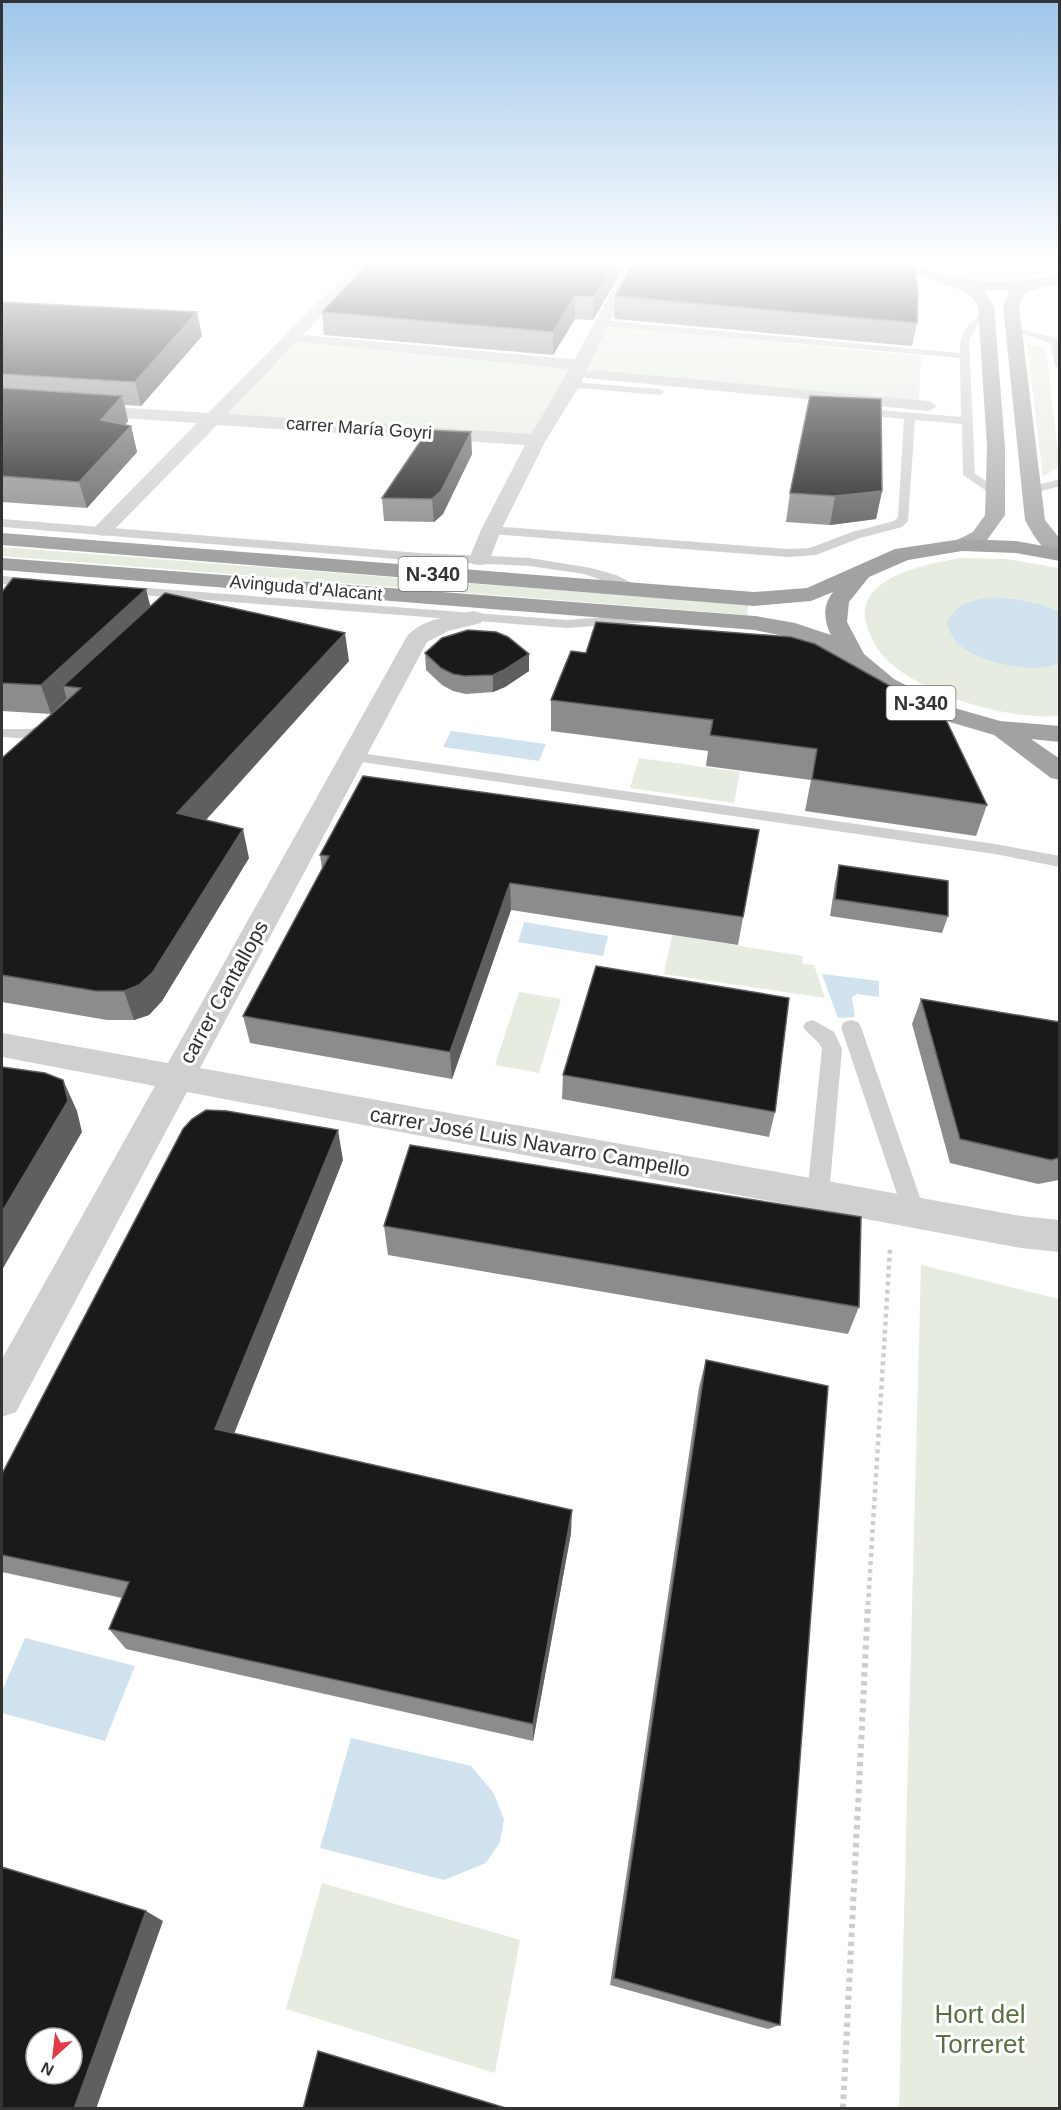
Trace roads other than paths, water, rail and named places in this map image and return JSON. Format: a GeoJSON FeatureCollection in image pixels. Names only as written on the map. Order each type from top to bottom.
{"type":"FeatureCollection","features":[{"type":"Feature","properties":{"kind":"highway","name":"Avinguda d'Alacant"},"geometry":{"type":"LineString","coordinates":[[2,539],[754,599],[811,594],[861,573]]}},
{"type":"Feature","properties":{"kind":"highway","name":"N-340"},"geometry":{"type":"LineString","coordinates":[[1059,553],[1016,547],[962,545],[903,554],[861,573],[838,601],[836,622],[854,658],[885,684],[935,710],[998,728],[1059,734]]}},
{"type":"Feature","properties":{"kind":"highway","name":"Avinguda d'Alacant"},"geometry":{"type":"LineString","coordinates":[[2,564],[683,616],[788,628],[815,636],[854,658]]}},
{"type":"Feature","properties":{"kind":"highway","name":"N-340"},"geometry":{"type":"LineString","coordinates":[[998,728],[1059,772]]}},
{"type":"Feature","properties":{"kind":"main road"},"geometry":{"type":"LineString","coordinates":[[962,545],[980,536],[995,516],[996,447],[990,362]]}},
{"type":"Feature","properties":{"kind":"main road"},"geometry":{"type":"LineString","coordinates":[[1018,362],[1035,520],[1045,537],[1059,553]]}},
{"type":"Feature","properties":{"kind":"street"},"geometry":{"type":"LineString","coordinates":[[103,530],[269,362]]}},
{"type":"Feature","properties":{"kind":"street"},"geometry":{"type":"LineString","coordinates":[[517,362],[929,406]]}},
{"type":"Feature","properties":{"kind":"street"},"geometry":{"type":"LineString","coordinates":[[480,559],[491,530],[537,440],[571,385],[586,370],[588,362]]}},
{"type":"Feature","properties":{"kind":"street","name":"carrer María Goyri"},"geometry":{"type":"LineString","coordinates":[[2,405],[537,440]]}},
{"type":"Feature","properties":{"kind":"street","name":"carrer Cantallops"},"geometry":{"type":"LineString","coordinates":[[2,1398],[418,638],[440,626],[473,618]]}},
{"type":"Feature","properties":{"kind":"street","name":"carrer José Luis Navarro Campello"},"geometry":{"type":"LineString","coordinates":[[2,1045],[1021,1232],[1059,1236]]}},
{"type":"Feature","properties":{"kind":"lane"},"geometry":{"type":"LineString","coordinates":[[965,362],[969,475],[995,492]]}},
{"type":"Feature","properties":{"kind":"lane"},"geometry":{"type":"LineString","coordinates":[[571,385],[660,392]]}},
{"type":"Feature","properties":{"kind":"lane"},"geometry":{"type":"LineString","coordinates":[[848,410],[967,421]]}},
{"type":"Feature","properties":{"kind":"lane"},"geometry":{"type":"LineString","coordinates":[[491,530],[788,553],[812,552],[856,535],[897,524],[904,518],[910,416]]}},
{"type":"Feature","properties":{"kind":"lane"},"geometry":{"type":"LineString","coordinates":[[1031,490],[1059,482]]}},
{"type":"Feature","properties":{"kind":"lane","name":"Avinguda d'Alacant"},"geometry":{"type":"LineString","coordinates":[[2,523],[572,567],[612,576],[635,588]]}},
{"type":"Feature","properties":{"kind":"lane"},"geometry":{"type":"LineString","coordinates":[[2,580],[47,584]]}},
{"type":"Feature","properties":{"kind":"lane","name":"Avinguda d'Alacant"},"geometry":{"type":"LineString","coordinates":[[104,589],[567,624],[683,616]]}},
{"type":"Feature","properties":{"kind":"lane"},"geometry":{"type":"LineString","coordinates":[[173,609],[188,595]]}},
{"type":"Feature","properties":{"kind":"lane"},"geometry":{"type":"LineString","coordinates":[[2,733],[34,734],[42,731],[59,717]]}},
{"type":"Feature","properties":{"kind":"lane"},"geometry":{"type":"LineString","coordinates":[[353,757],[995,849],[1059,861]]}},
{"type":"Feature","properties":{"kind":"lane"},"geometry":{"type":"LineString","coordinates":[[813,1027],[826,1037],[832,1048],[818,1195]]}},
{"type":"Feature","properties":{"kind":"lane"},"geometry":{"type":"LineString","coordinates":[[851,1027],[914,1212]]}},
{"type":"Feature","properties":{"kind":"water"},"geometry":{"type":"Polygon","coordinates":[[[993,597],[1035,603],[1059,612],[1059,664],[1047,667],[1018,667],[986,660],[961,646],[952,635],[947,623],[951,616],[966,604],[993,597]]]}},
{"type":"Feature","properties":{"kind":"water"},"geometry":{"type":"Polygon","coordinates":[[[451,731],[546,744],[539,761],[443,747],[451,731]]]}},
{"type":"Feature","properties":{"kind":"water"},"geometry":{"type":"Polygon","coordinates":[[[524,922],[608,936],[603,956],[518,942],[524,922]]]}},
{"type":"Feature","properties":{"kind":"water"},"geometry":{"type":"Polygon","coordinates":[[[822,974],[879,981],[879,997],[857,994],[852,997],[855,1017],[838,1018],[822,974]]]}},
{"type":"Feature","properties":{"kind":"water"},"geometry":{"type":"Polygon","coordinates":[[[25,1638],[135,1666],[105,1741],[2,1713],[2,1691],[25,1638]]]}},
{"type":"Feature","properties":{"kind":"water"},"geometry":{"type":"Polygon","coordinates":[[[351,1738],[471,1766],[493,1792],[504,1819],[500,1842],[486,1863],[444,1880],[320,1848],[351,1738]]]}},
{"type":"Feature","properties":{"kind":"park label","name":"Hort del Torreret"},"geometry":{"type":"Point","coordinates":[980,2029]}}]}
